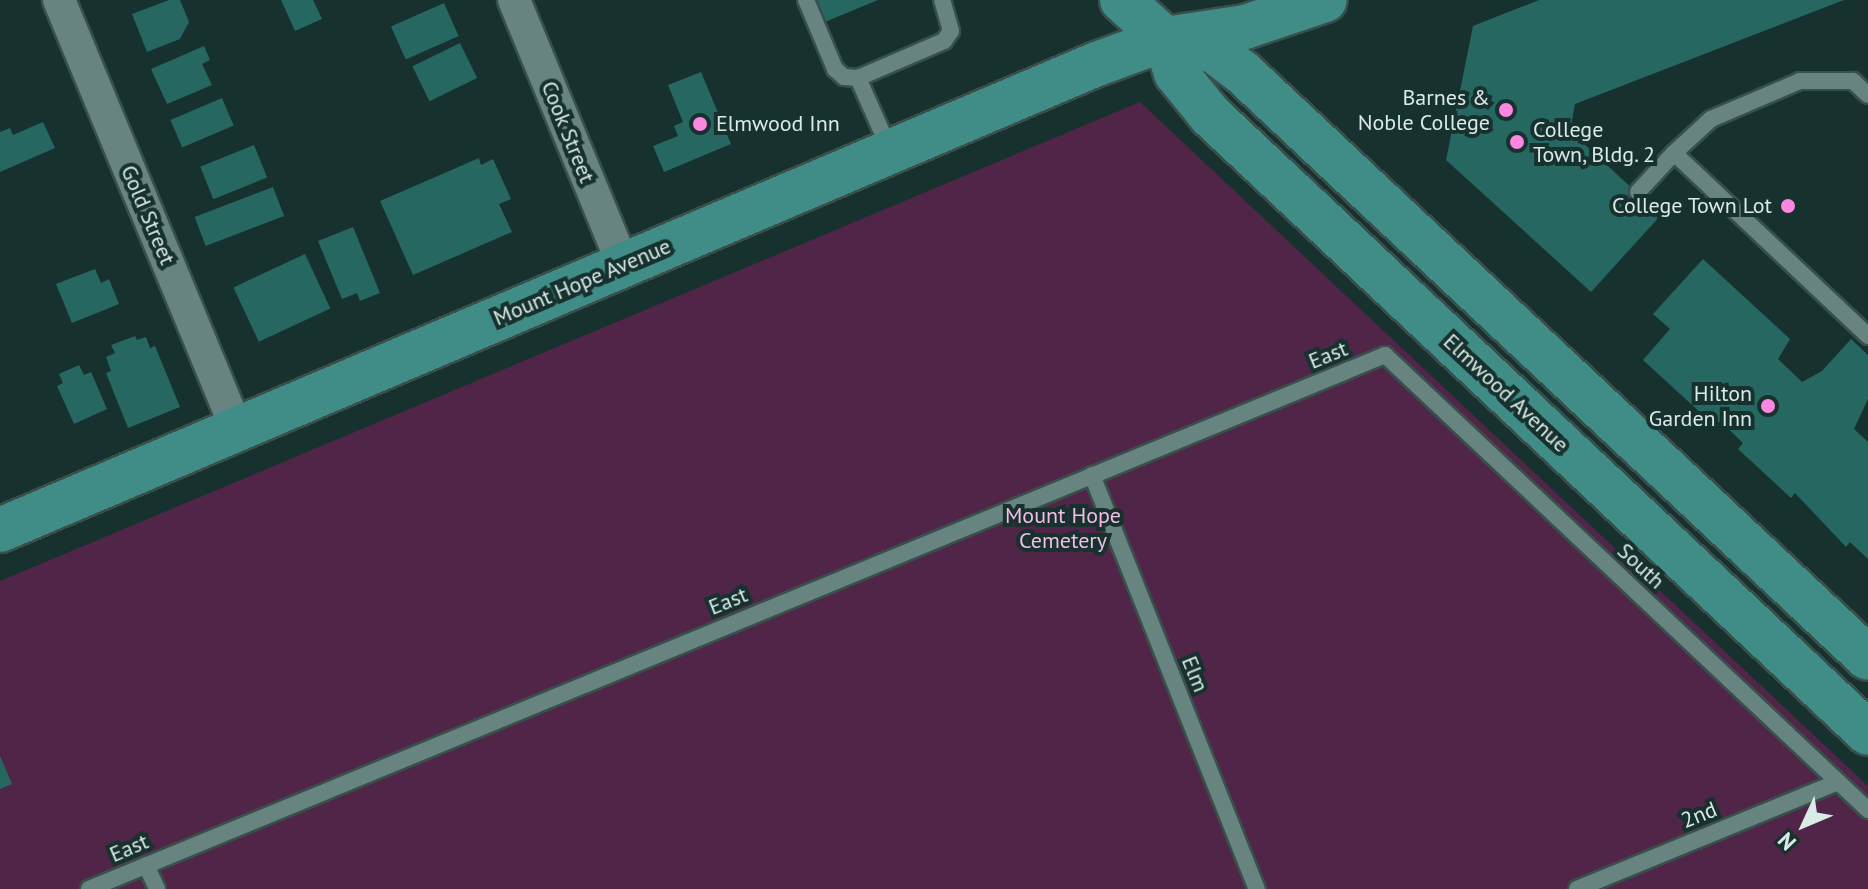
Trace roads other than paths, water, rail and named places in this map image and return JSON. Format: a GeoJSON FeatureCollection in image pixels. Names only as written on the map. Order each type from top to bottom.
{"type":"FeatureCollection","features":[{"type":"Feature","properties":{"kind":"main road","name":"Elmwood Avenue"},"geometry":{"type":"LineString","coordinates":[[1122,0],[1165,39],[1214,51],[1242,72],[1868,658]]}},
{"type":"Feature","properties":{"kind":"main road","name":"Mount Hope Avenue"},"geometry":{"type":"LineString","coordinates":[[1165,39],[1210,0]]}},
{"type":"Feature","properties":{"kind":"main road","name":"Mount Hope Avenue"},"geometry":{"type":"LineString","coordinates":[[0,530],[623,264],[1165,39],[1245,27],[1325,0]]}},
{"type":"Feature","properties":{"kind":"main road","name":"Elmwood Avenue"},"geometry":{"type":"LineString","coordinates":[[1165,39],[1176,73],[1211,116],[1868,733]]}},
{"type":"Feature","properties":{"kind":"street","name":"Gold Street"},"geometry":{"type":"LineString","coordinates":[[59,0],[237,430]]}},
{"type":"Feature","properties":{"kind":"street","name":"Cook Street"},"geometry":{"type":"LineString","coordinates":[[514,0],[623,264]]}},
{"type":"Feature","properties":{"kind":"lane"},"geometry":{"type":"LineString","coordinates":[[806,0],[835,69],[844,77],[858,78],[944,41],[951,31],[942,0]]}},
{"type":"Feature","properties":{"kind":"lane"},"geometry":{"type":"LineString","coordinates":[[858,78],[891,154]]}},
{"type":"Feature","properties":{"kind":"lane"},"geometry":{"type":"LineString","coordinates":[[1638,192],[1711,119],[1800,81],[1853,81],[1868,95]]}},
{"type":"Feature","properties":{"kind":"lane"},"geometry":{"type":"LineString","coordinates":[[1674,153],[1868,336]]}},
{"type":"Feature","properties":{"kind":"lane","name":"East"},"geometry":{"type":"LineString","coordinates":[[89,889],[1385,355]]}},
{"type":"Feature","properties":{"kind":"lane","name":"South"},"geometry":{"type":"LineString","coordinates":[[1385,355],[1868,810]]}},
{"type":"Feature","properties":{"kind":"lane","name":"Elm"},"geometry":{"type":"LineString","coordinates":[[1092,475],[1257,889]]}},
{"type":"Feature","properties":{"kind":"lane","name":"2nd"},"geometry":{"type":"LineString","coordinates":[[1577,889],[1838,782]]}},
{"type":"Feature","properties":{"kind":"lane"},"geometry":{"type":"LineString","coordinates":[[146,865],[157,889]]}},
{"type":"Feature","properties":{"kind":"place","name":"Barnes & Noble College"},"geometry":{"type":"Point","coordinates":[1506,110]}},
{"type":"Feature","properties":{"kind":"place","name":"Elmwood Inn"},"geometry":{"type":"Point","coordinates":[700,124]}},
{"type":"Feature","properties":{"kind":"place","name":"College Town, Bldg. 2"},"geometry":{"type":"Point","coordinates":[1517,142]}},
{"type":"Feature","properties":{"kind":"place","name":"College Town Lot"},"geometry":{"type":"Point","coordinates":[1788,206]}},
{"type":"Feature","properties":{"kind":"place","name":"Hilton Garden Inn"},"geometry":{"type":"Point","coordinates":[1768,406]}},
{"type":"Feature","properties":{"kind":"park label","name":"Mount Hope Cemetery"},"geometry":{"type":"Point","coordinates":[1063,528]}}]}
